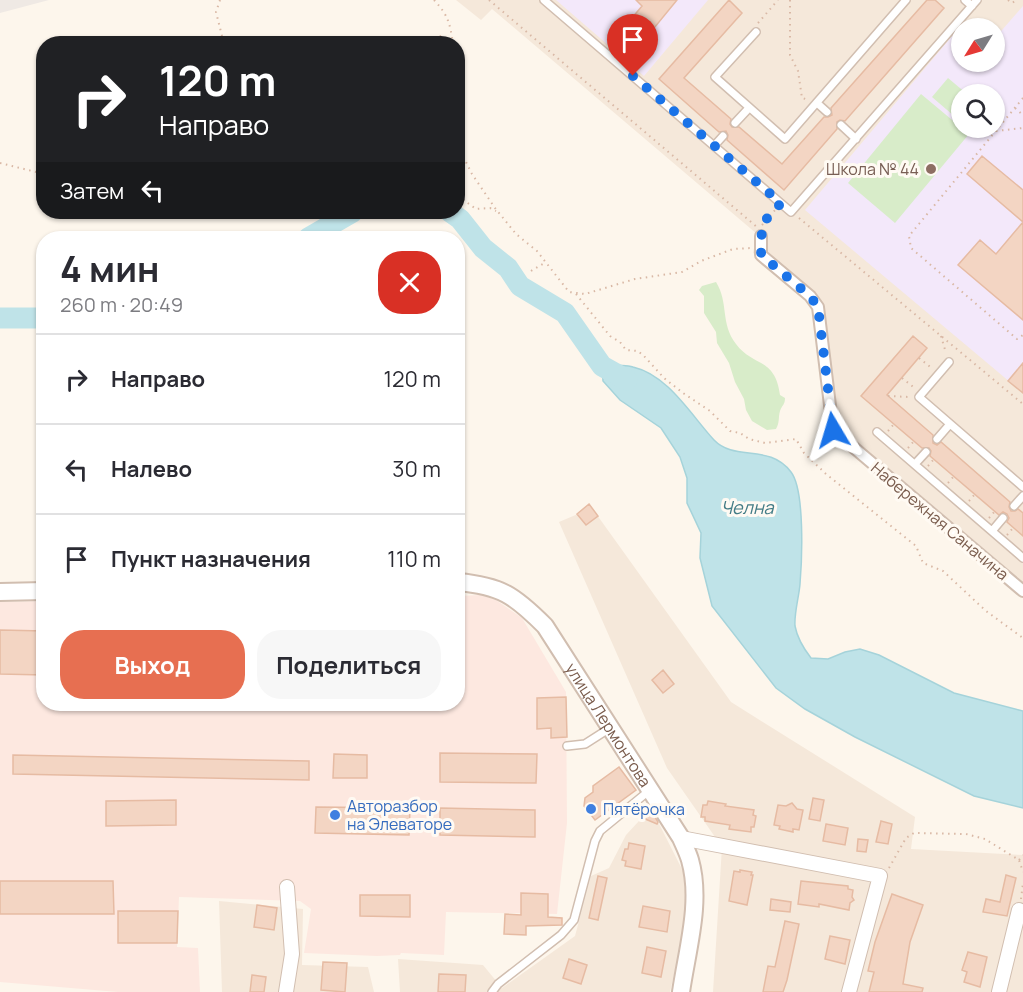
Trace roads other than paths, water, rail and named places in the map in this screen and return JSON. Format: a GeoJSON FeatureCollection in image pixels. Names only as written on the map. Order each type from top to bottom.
{"type":"FeatureCollection","features":[{"type":"Feature","properties":{"kind":"street","name":"Набережная Саначина"},"geometry":{"type":"LineString","coordinates":[[760,236],[761,255],[810,296],[818,307],[833,430],[1023,591]]}},
{"type":"Feature","properties":{"kind":"street","name":"улица Лермонтова"},"geometry":{"type":"LineString","coordinates":[[465,583],[486,585],[505,592],[525,606],[545,626],[681,838],[690,860],[694,888],[693,913],[681,992]]}},
{"type":"Feature","properties":{"kind":"street"},"geometry":{"type":"LineString","coordinates":[[0,592],[36,591]]}},
{"type":"Feature","properties":{"kind":"street"},"geometry":{"type":"LineString","coordinates":[[681,838],[880,876],[849,992]]}},
{"type":"Feature","properties":{"kind":"street"},"geometry":{"type":"LineString","coordinates":[[286,992],[292,954],[287,887]]}},
{"type":"Feature","properties":{"kind":"street"},"geometry":{"type":"LineString","coordinates":[[999,992],[1019,910]]}},
{"type":"Feature","properties":{"kind":"lane"},"geometry":{"type":"LineString","coordinates":[[544,0],[791,212],[974,3],[965,0]]}},
{"type":"Feature","properties":{"kind":"lane"},"geometry":{"type":"LineString","coordinates":[[756,32],[715,77],[785,140],[906,0]]}},
{"type":"Feature","properties":{"kind":"lane"},"geometry":{"type":"LineString","coordinates":[[817,102],[828,112]]}},
{"type":"Feature","properties":{"kind":"lane"},"geometry":{"type":"LineString","coordinates":[[735,123],[748,108]]}},
{"type":"Feature","properties":{"kind":"lane"},"geometry":{"type":"LineString","coordinates":[[841,125],[856,139]]}},
{"type":"Feature","properties":{"kind":"lane"},"geometry":{"type":"LineString","coordinates":[[714,146],[723,136]]}},
{"type":"Feature","properties":{"kind":"lane"},"geometry":{"type":"LineString","coordinates":[[949,363],[920,395],[1023,487]]}},
{"type":"Feature","properties":{"kind":"lane"},"geometry":{"type":"LineString","coordinates":[[937,439],[950,424]]}},
{"type":"Feature","properties":{"kind":"lane"},"geometry":{"type":"LineString","coordinates":[[877,432],[1023,558]]}},
{"type":"Feature","properties":{"kind":"lane"},"geometry":{"type":"LineString","coordinates":[[915,465],[926,452]]}},
{"type":"Feature","properties":{"kind":"lane"},"geometry":{"type":"LineString","coordinates":[[1014,506],[1023,496]]}},
{"type":"Feature","properties":{"kind":"lane"},"geometry":{"type":"LineString","coordinates":[[992,531],[1003,519]]}},
{"type":"Feature","properties":{"kind":"lane"},"geometry":{"type":"LineString","coordinates":[[567,746],[585,744],[610,728]]}},
{"type":"Feature","properties":{"kind":"lane"},"geometry":{"type":"LineString","coordinates":[[492,992],[498,984],[561,935],[574,920],[595,841],[600,831],[650,790]]}},
{"type":"Feature","properties":{"kind":"water","name":"Челна"},"geometry":{"type":"Polygon","coordinates":[[[615,365],[646,371],[657,378],[678,397],[722,447],[773,458],[791,472],[799,494],[802,526],[801,573],[795,626],[801,643],[811,658],[828,659],[860,649],[879,655],[954,693],[1023,711],[1023,808],[974,796],[855,737],[805,709],[776,688],[712,606],[700,558],[701,533],[687,503],[687,478],[680,457],[661,428],[620,400],[603,381],[602,366],[615,365]]]}},
{"type":"Feature","properties":{"kind":"waterway","name":"Челна"},"geometry":{"type":"LineString","coordinates":[[320,231],[341,219]]}},
{"type":"Feature","properties":{"kind":"waterway","name":"Челна"},"geometry":{"type":"LineString","coordinates":[[460,219],[483,248],[508,268],[520,286],[565,313],[602,366],[627,380]]}},
{"type":"Feature","properties":{"kind":"waterway","name":"Челна"},"geometry":{"type":"LineString","coordinates":[[0,318],[36,318]]}},
{"type":"Feature","properties":{"kind":"place","name":"Школа № 44"},"geometry":{"type":"Point","coordinates":[931,169]}},
{"type":"Feature","properties":{"kind":"place","name":"Пятёрочка"},"geometry":{"type":"Point","coordinates":[591,809]}},
{"type":"Feature","properties":{"kind":"place","name":"Авторазбор на Элеваторе"},"geometry":{"type":"Point","coordinates":[335,815]}}]}
